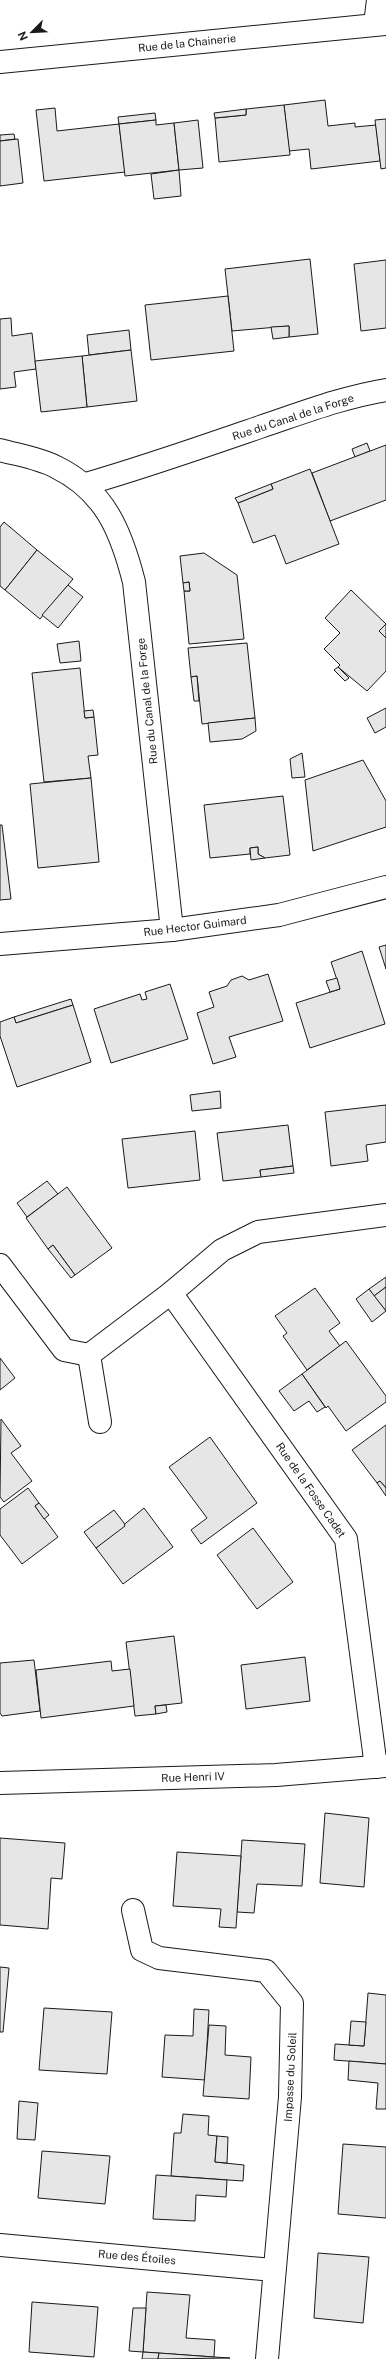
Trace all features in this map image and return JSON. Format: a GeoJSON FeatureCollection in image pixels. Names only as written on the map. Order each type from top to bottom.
{"type":"FeatureCollection","features":[{"type":"Feature","properties":{"kind":"street","name":"Rue de la Chainerie"},"geometry":{"type":"LineString","coordinates":[[0,62],[380,24],[378,0]]}},
{"type":"Feature","properties":{"kind":"street","name":"Rue du Canal de la Forge"},"geometry":{"type":"LineString","coordinates":[[86,484],[139,469],[314,409],[363,394],[386,390]]}},
{"type":"Feature","properties":{"kind":"street","name":"Rue du Canal de la Forge"},"geometry":{"type":"LineString","coordinates":[[0,450],[55,466],[86,484],[106,510],[124,544],[134,582],[172,930]]}},
{"type":"Feature","properties":{"kind":"street","name":"Rue Hector Guimard"},"geometry":{"type":"LineString","coordinates":[[0,944],[172,930],[279,915],[338,901],[386,887]]}},
{"type":"Feature","properties":{"kind":"street"},"geometry":{"type":"LineString","coordinates":[[0,1265],[64,1350],[89,1355],[171,1293],[222,1250],[258,1232],[386,1215]]}},
{"type":"Feature","properties":{"kind":"street","name":"Rue de la Fosse Cadet"},"geometry":{"type":"LineString","coordinates":[[171,1293],[346,1539],[381,1766]]}},
{"type":"Feature","properties":{"kind":"street"},"geometry":{"type":"LineString","coordinates":[[89,1355],[100,1422]]}},
{"type":"Feature","properties":{"kind":"street","name":"Rue Henri IV"},"geometry":{"type":"LineString","coordinates":[[0,1782],[276,1774],[381,1766]]}},
{"type":"Feature","properties":{"kind":"street","name":"Impasse du Soleil"},"geometry":{"type":"LineString","coordinates":[[133,1910],[142,1950],[159,1958],[266,1971],[292,2003],[290,2097],[273,2270],[267,2359]]}},
{"type":"Feature","properties":{"kind":"street","name":"Rue des Étoiles"},"geometry":{"type":"LineString","coordinates":[[0,2245],[273,2270]]}},
{"type":"Feature","properties":{"kind":"building"},"geometry":{"type":"Polygon","coordinates":[[[325,100],[328,126],[355,123],[355,127],[376,125],[380,161],[311,169],[309,149],[289,151],[284,105],[325,100]]]}},
{"type":"Feature","properties":{"kind":"building"},"geometry":{"type":"Polygon","coordinates":[[[284,105],[290,155],[219,162],[215,118],[246,115],[246,109],[284,105]]]}},
{"type":"Feature","properties":{"kind":"building"},"geometry":{"type":"Polygon","coordinates":[[[55,108],[57,131],[119,124],[125,172],[44,181],[36,110],[55,108]]]}},
{"type":"Feature","properties":{"kind":"building"},"geometry":{"type":"Polygon","coordinates":[[[246,109],[246,115],[215,118],[214,113],[246,109]]]}},
{"type":"Feature","properties":{"kind":"building"},"geometry":{"type":"Polygon","coordinates":[[[155,113],[156,120],[119,124],[118,117],[155,113]]]}},
{"type":"Feature","properties":{"kind":"building"},"geometry":{"type":"Polygon","coordinates":[[[386,119],[386,168],[381,169],[375,120],[386,119]]]}},
{"type":"Feature","properties":{"kind":"building"},"geometry":{"type":"Polygon","coordinates":[[[156,120],[156,125],[174,123],[179,170],[125,176],[119,124],[156,120]]]}},
{"type":"Feature","properties":{"kind":"building"},"geometry":{"type":"Polygon","coordinates":[[[198,120],[203,168],[179,170],[174,123],[198,120]]]}},
{"type":"Feature","properties":{"kind":"building"},"geometry":{"type":"Polygon","coordinates":[[[14,134],[15,139],[0,141],[0,135],[14,134]]]}},
{"type":"Feature","properties":{"kind":"building"},"geometry":{"type":"Polygon","coordinates":[[[18,139],[23,183],[0,186],[0,141],[18,139]]]}},
{"type":"Feature","properties":{"kind":"building"},"geometry":{"type":"Polygon","coordinates":[[[179,170],[181,196],[154,199],[151,174],[179,170]]]}},
{"type":"Feature","properties":{"kind":"building"},"geometry":{"type":"Polygon","coordinates":[[[310,259],[318,334],[289,337],[289,326],[232,331],[225,269],[310,259]]]}},
{"type":"Feature","properties":{"kind":"building"},"geometry":{"type":"Polygon","coordinates":[[[386,260],[386,328],[361,331],[354,264],[386,260]]]}},
{"type":"Feature","properties":{"kind":"building"},"geometry":{"type":"Polygon","coordinates":[[[228,296],[234,351],[151,360],[145,305],[228,296]]]}},
{"type":"Feature","properties":{"kind":"building"},"geometry":{"type":"Polygon","coordinates":[[[11,318],[12,336],[32,333],[36,369],[14,372],[16,387],[0,389],[0,319],[11,318]]]}},
{"type":"Feature","properties":{"kind":"building"},"geometry":{"type":"Polygon","coordinates":[[[289,326],[289,337],[273,339],[271,327],[289,326]]]}},
{"type":"Feature","properties":{"kind":"building"},"geometry":{"type":"Polygon","coordinates":[[[129,330],[131,350],[89,355],[87,335],[129,330]]]}},
{"type":"Feature","properties":{"kind":"building"},"geometry":{"type":"Polygon","coordinates":[[[131,350],[137,401],[87,407],[82,356],[131,350]]]}},
{"type":"Feature","properties":{"kind":"building"},"geometry":{"type":"Polygon","coordinates":[[[82,356],[87,407],[41,412],[35,361],[82,356]]]}},
{"type":"Feature","properties":{"kind":"building"},"geometry":{"type":"Polygon","coordinates":[[[367,443],[370,451],[355,457],[352,449],[367,443]]]}},
{"type":"Feature","properties":{"kind":"building"},"geometry":{"type":"Polygon","coordinates":[[[386,445],[386,500],[330,521],[312,473],[386,445]]]}},
{"type":"Feature","properties":{"kind":"building"},"geometry":{"type":"Polygon","coordinates":[[[310,469],[339,544],[286,564],[275,535],[253,543],[238,503],[273,489],[271,484],[310,469]]]}},
{"type":"Feature","properties":{"kind":"building"},"geometry":{"type":"Polygon","coordinates":[[[271,484],[273,489],[238,503],[235,498],[271,484]]]}},
{"type":"Feature","properties":{"kind":"building"},"geometry":{"type":"Polygon","coordinates":[[[4,522],[37,550],[5,590],[0,586],[0,527],[4,522]]]}},
{"type":"Feature","properties":{"kind":"building"},"geometry":{"type":"Polygon","coordinates":[[[37,550],[73,579],[40,619],[5,590],[37,550]]]}},
{"type":"Feature","properties":{"kind":"building"},"geometry":{"type":"Polygon","coordinates":[[[204,553],[237,575],[244,639],[189,644],[184,591],[190,591],[189,582],[183,583],[180,556],[204,553]]]}},
{"type":"Feature","properties":{"kind":"building"},"geometry":{"type":"Polygon","coordinates":[[[189,582],[190,591],[184,591],[183,583],[189,582]]]}},
{"type":"Feature","properties":{"kind":"building"},"geometry":{"type":"Polygon","coordinates":[[[68,585],[83,597],[58,628],[42,615],[68,585]]]}},
{"type":"Feature","properties":{"kind":"building"},"geometry":{"type":"Polygon","coordinates":[[[351,590],[386,624],[379,631],[386,638],[386,671],[367,691],[338,667],[340,665],[324,649],[340,633],[325,618],[351,590]]]}},
{"type":"Feature","properties":{"kind":"building"},"geometry":{"type":"Polygon","coordinates":[[[386,624],[386,638],[379,631],[386,624]]]}},
{"type":"Feature","properties":{"kind":"building"},"geometry":{"type":"Polygon","coordinates":[[[79,641],[81,661],[60,663],[57,644],[79,641]]]}},
{"type":"Feature","properties":{"kind":"building"},"geometry":{"type":"Polygon","coordinates":[[[247,643],[255,718],[202,724],[197,676],[191,677],[188,648],[247,643]]]}},
{"type":"Feature","properties":{"kind":"building"},"geometry":{"type":"Polygon","coordinates":[[[338,667],[349,678],[345,681],[334,670],[338,667]]]}},
{"type":"Feature","properties":{"kind":"building"},"geometry":{"type":"Polygon","coordinates":[[[80,668],[85,718],[94,717],[98,755],[88,756],[91,778],[44,782],[32,673],[80,668]]]}},
{"type":"Feature","properties":{"kind":"building"},"geometry":{"type":"Polygon","coordinates":[[[197,676],[199,701],[194,701],[191,677],[197,676]]]}},
{"type":"Feature","properties":{"kind":"building"},"geometry":{"type":"Polygon","coordinates":[[[386,708],[386,727],[375,733],[367,718],[386,708]]]}},
{"type":"Feature","properties":{"kind":"building"},"geometry":{"type":"Polygon","coordinates":[[[93,710],[94,717],[85,718],[84,711],[93,710]]]}},
{"type":"Feature","properties":{"kind":"building"},"geometry":{"type":"Polygon","coordinates":[[[255,718],[256,731],[242,739],[210,742],[208,723],[255,718]]]}},
{"type":"Feature","properties":{"kind":"building"},"geometry":{"type":"Polygon","coordinates":[[[302,753],[305,777],[292,778],[290,759],[302,753]]]}},
{"type":"Feature","properties":{"kind":"building"},"geometry":{"type":"Polygon","coordinates":[[[363,760],[386,801],[386,827],[313,851],[305,780],[363,760]]]}},
{"type":"Feature","properties":{"kind":"building"},"geometry":{"type":"Polygon","coordinates":[[[91,778],[99,862],[38,868],[30,784],[91,778]]]}},
{"type":"Feature","properties":{"kind":"building"},"geometry":{"type":"Polygon","coordinates":[[[283,796],[290,855],[265,858],[258,854],[258,847],[250,848],[250,854],[210,858],[204,805],[283,796]]]}},
{"type":"Feature","properties":{"kind":"building"},"geometry":{"type":"Polygon","coordinates":[[[0,825],[2,825],[11,899],[0,900],[0,825]]]}},
{"type":"Feature","properties":{"kind":"building"},"geometry":{"type":"Polygon","coordinates":[[[258,847],[258,854],[265,858],[251,860],[250,848],[258,847]]]}},
{"type":"Feature","properties":{"kind":"building"},"geometry":{"type":"Polygon","coordinates":[[[386,945],[386,969],[379,947],[386,945]]]}},
{"type":"Feature","properties":{"kind":"building"},"geometry":{"type":"Polygon","coordinates":[[[362,951],[385,1024],[310,1048],[296,1003],[340,989],[331,962],[362,951]]]}},
{"type":"Feature","properties":{"kind":"building"},"geometry":{"type":"Polygon","coordinates":[[[268,974],[283,1021],[229,1037],[236,1057],[213,1064],[197,1013],[214,1007],[209,992],[227,986],[231,980],[242,976],[249,980],[268,974]]]}},
{"type":"Feature","properties":{"kind":"building"},"geometry":{"type":"Polygon","coordinates":[[[337,978],[340,989],[330,992],[326,981],[337,978]]]}},
{"type":"Feature","properties":{"kind":"building"},"geometry":{"type":"Polygon","coordinates":[[[170,984],[188,1039],[111,1063],[94,1009],[140,994],[142,1000],[147,999],[145,992],[170,984]]]}},
{"type":"Feature","properties":{"kind":"building"},"geometry":{"type":"Polygon","coordinates":[[[71,999],[73,1005],[16,1023],[14,1017],[71,999]]]}},
{"type":"Feature","properties":{"kind":"building"},"geometry":{"type":"Polygon","coordinates":[[[73,1005],[91,1062],[17,1087],[0,1036],[0,1022],[14,1017],[16,1023],[73,1005]]]}},
{"type":"Feature","properties":{"kind":"building"},"geometry":{"type":"Polygon","coordinates":[[[220,1091],[221,1108],[192,1111],[190,1095],[220,1091]]]}},
{"type":"Feature","properties":{"kind":"building"},"geometry":{"type":"Polygon","coordinates":[[[386,1105],[386,1142],[366,1145],[368,1161],[331,1166],[325,1112],[386,1105]]]}},
{"type":"Feature","properties":{"kind":"building"},"geometry":{"type":"Polygon","coordinates":[[[288,1125],[293,1166],[260,1170],[261,1177],[223,1181],[217,1133],[288,1125]]]}},
{"type":"Feature","properties":{"kind":"building"},"geometry":{"type":"Polygon","coordinates":[[[195,1131],[200,1180],[128,1188],[122,1139],[195,1131]]]}},
{"type":"Feature","properties":{"kind":"building"},"geometry":{"type":"Polygon","coordinates":[[[293,1166],[294,1173],[261,1177],[260,1170],[293,1166]]]}},
{"type":"Feature","properties":{"kind":"building"},"geometry":{"type":"Polygon","coordinates":[[[47,1181],[58,1194],[27,1217],[17,1203],[47,1181]]]}},
{"type":"Feature","properties":{"kind":"building"},"geometry":{"type":"Polygon","coordinates":[[[67,1187],[112,1248],[75,1275],[53,1245],[48,1249],[26,1218],[67,1187]]]}},
{"type":"Feature","properties":{"kind":"building"},"geometry":{"type":"Polygon","coordinates":[[[53,1245],[75,1275],[71,1278],[48,1249],[53,1245]]]}},
{"type":"Feature","properties":{"kind":"building"},"geometry":{"type":"Polygon","coordinates":[[[386,1277],[386,1287],[374,1296],[369,1289],[386,1277]]]}},
{"type":"Feature","properties":{"kind":"building"},"geometry":{"type":"Polygon","coordinates":[[[386,1287],[386,1311],[374,1296],[386,1287]]]}},
{"type":"Feature","properties":{"kind":"building"},"geometry":{"type":"Polygon","coordinates":[[[315,1288],[340,1323],[329,1331],[340,1346],[307,1370],[283,1336],[287,1333],[275,1316],[315,1288]]]}},
{"type":"Feature","properties":{"kind":"building"},"geometry":{"type":"Polygon","coordinates":[[[369,1289],[386,1311],[372,1322],[356,1299],[369,1289]]]}},
{"type":"Feature","properties":{"kind":"building"},"geometry":{"type":"Polygon","coordinates":[[[346,1341],[386,1396],[386,1402],[346,1431],[328,1406],[326,1408],[302,1374],[346,1341]]]}},
{"type":"Feature","properties":{"kind":"building"},"geometry":{"type":"Polygon","coordinates":[[[0,1358],[15,1378],[0,1390],[0,1358]]]}},
{"type":"Feature","properties":{"kind":"building"},"geometry":{"type":"Polygon","coordinates":[[[302,1374],[325,1407],[317,1412],[309,1401],[294,1411],[279,1391],[302,1374]]]}},
{"type":"Feature","properties":{"kind":"building"},"geometry":{"type":"Polygon","coordinates":[[[1,1419],[21,1446],[11,1453],[32,1481],[4,1502],[0,1497],[1,1419]]]}},
{"type":"Feature","properties":{"kind":"building"},"geometry":{"type":"Polygon","coordinates":[[[386,1425],[386,1488],[380,1481],[377,1483],[352,1450],[386,1425]]]}},
{"type":"Feature","properties":{"kind":"building"},"geometry":{"type":"Polygon","coordinates":[[[210,1437],[257,1503],[201,1544],[191,1530],[207,1518],[169,1467],[210,1437]]]}},
{"type":"Feature","properties":{"kind":"building"},"geometry":{"type":"Polygon","coordinates":[[[380,1481],[386,1488],[386,1496],[377,1483],[380,1481]]]}},
{"type":"Feature","properties":{"kind":"building"},"geometry":{"type":"Polygon","coordinates":[[[28,1488],[39,1503],[35,1506],[58,1537],[22,1564],[0,1535],[0,1509],[28,1488]]]}},
{"type":"Feature","properties":{"kind":"building"},"geometry":{"type":"Polygon","coordinates":[[[39,1503],[49,1515],[44,1519],[35,1506],[39,1503]]]}},
{"type":"Feature","properties":{"kind":"building"},"geometry":{"type":"Polygon","coordinates":[[[144,1508],[173,1547],[123,1584],[96,1548],[144,1508]]]}},
{"type":"Feature","properties":{"kind":"building"},"geometry":{"type":"Polygon","coordinates":[[[114,1510],[125,1526],[96,1548],[84,1532],[114,1510]]]}},
{"type":"Feature","properties":{"kind":"building"},"geometry":{"type":"Polygon","coordinates":[[[253,1528],[293,1582],[257,1609],[217,1555],[253,1528]]]}},
{"type":"Feature","properties":{"kind":"building"},"geometry":{"type":"Polygon","coordinates":[[[174,1636],[182,1703],[155,1706],[156,1714],[135,1716],[126,1642],[174,1636]]]}},
{"type":"Feature","properties":{"kind":"building"},"geometry":{"type":"Polygon","coordinates":[[[305,1657],[310,1701],[246,1709],[241,1665],[305,1657]]]}},
{"type":"Feature","properties":{"kind":"building"},"geometry":{"type":"Polygon","coordinates":[[[34,1660],[40,1711],[2,1716],[0,1713],[0,1663],[34,1660]]]}},
{"type":"Feature","properties":{"kind":"building"},"geometry":{"type":"Polygon","coordinates":[[[111,1661],[112,1671],[130,1669],[134,1706],[41,1718],[36,1670],[111,1661]]]}},
{"type":"Feature","properties":{"kind":"building"},"geometry":{"type":"Polygon","coordinates":[[[166,1705],[167,1712],[156,1714],[155,1706],[166,1705]]]}},
{"type":"Feature","properties":{"kind":"building"},"geometry":{"type":"Polygon","coordinates":[[[325,1813],[369,1818],[364,1887],[320,1883],[325,1813]]]}},
{"type":"Feature","properties":{"kind":"building"},"geometry":{"type":"Polygon","coordinates":[[[0,1838],[65,1843],[62,1879],[51,1878],[48,1929],[0,1925],[0,1838]]]}},
{"type":"Feature","properties":{"kind":"building"},"geometry":{"type":"Polygon","coordinates":[[[242,1840],[305,1844],[302,1886],[257,1884],[254,1913],[237,1912],[242,1840]]]}},
{"type":"Feature","properties":{"kind":"building"},"geometry":{"type":"Polygon","coordinates":[[[177,1852],[241,1856],[236,1928],[219,1927],[221,1909],[173,1906],[177,1852]]]}},
{"type":"Feature","properties":{"kind":"building"},"geometry":{"type":"Polygon","coordinates":[[[0,1967],[9,1968],[3,2032],[0,2032],[0,1967]]]}},
{"type":"Feature","properties":{"kind":"building"},"geometry":{"type":"Polygon","coordinates":[[[368,1993],[386,1995],[386,2064],[334,2060],[335,2044],[364,2046],[368,1993]]]}},
{"type":"Feature","properties":{"kind":"building"},"geometry":{"type":"Polygon","coordinates":[[[44,2008],[112,2012],[107,2074],[39,2070],[44,2008]]]}},
{"type":"Feature","properties":{"kind":"building"},"geometry":{"type":"Polygon","coordinates":[[[194,2009],[209,2010],[205,2080],[162,2077],[165,2035],[193,2036],[194,2009]]]}},
{"type":"Feature","properties":{"kind":"building"},"geometry":{"type":"Polygon","coordinates":[[[351,2021],[366,2022],[364,2046],[349,2045],[351,2021]]]}},
{"type":"Feature","properties":{"kind":"building"},"geometry":{"type":"Polygon","coordinates":[[[209,2025],[226,2026],[225,2055],[251,2057],[249,2099],[203,2096],[209,2025]]]}},
{"type":"Feature","properties":{"kind":"building"},"geometry":{"type":"Polygon","coordinates":[[[349,2061],[386,2064],[386,2109],[376,2109],[378,2083],[348,2080],[349,2061]]]}},
{"type":"Feature","properties":{"kind":"building"},"geometry":{"type":"Polygon","coordinates":[[[19,2101],[38,2103],[35,2140],[17,2139],[19,2101]]]}},
{"type":"Feature","properties":{"kind":"building"},"geometry":{"type":"Polygon","coordinates":[[[183,2114],[209,2116],[208,2135],[217,2136],[215,2162],[244,2165],[243,2181],[171,2176],[174,2133],[181,2133],[183,2114]]]}},
{"type":"Feature","properties":{"kind":"building"},"geometry":{"type":"Polygon","coordinates":[[[217,2136],[228,2137],[227,2163],[215,2162],[217,2136]]]}},
{"type":"Feature","properties":{"kind":"building"},"geometry":{"type":"Polygon","coordinates":[[[343,2144],[386,2147],[386,2218],[338,2214],[343,2144]]]}},
{"type":"Feature","properties":{"kind":"building"},"geometry":{"type":"Polygon","coordinates":[[[42,2151],[110,2156],[105,2204],[38,2198],[42,2151]]]}},
{"type":"Feature","properties":{"kind":"building"},"geometry":{"type":"Polygon","coordinates":[[[156,2175],[227,2180],[226,2197],[196,2195],[195,2221],[153,2219],[156,2175]]]}},
{"type":"Feature","properties":{"kind":"building"},"geometry":{"type":"Polygon","coordinates":[[[318,2253],[369,2257],[363,2323],[314,2318],[318,2253]]]}},
{"type":"Feature","properties":{"kind":"building"},"geometry":{"type":"Polygon","coordinates":[[[147,2292],[190,2295],[186,2338],[215,2340],[214,2357],[143,2352],[147,2292]]]}},
{"type":"Feature","properties":{"kind":"building"},"geometry":{"type":"Polygon","coordinates":[[[32,2302],[98,2307],[94,2357],[29,2352],[32,2302]]]}},
{"type":"Feature","properties":{"kind":"building"},"geometry":{"type":"Polygon","coordinates":[[[133,2308],[146,2308],[143,2352],[129,2351],[133,2308]]]}},
{"type":"Feature","properties":{"kind":"building"},"geometry":{"type":"Polygon","coordinates":[[[143,2352],[159,2353],[158,2359],[142,2359],[143,2352]]]}},
{"type":"Feature","properties":{"kind":"building"},"geometry":{"type":"Polygon","coordinates":[[[159,2353],[214,2357],[230,2358],[158,2359],[159,2353]]]}}]}
